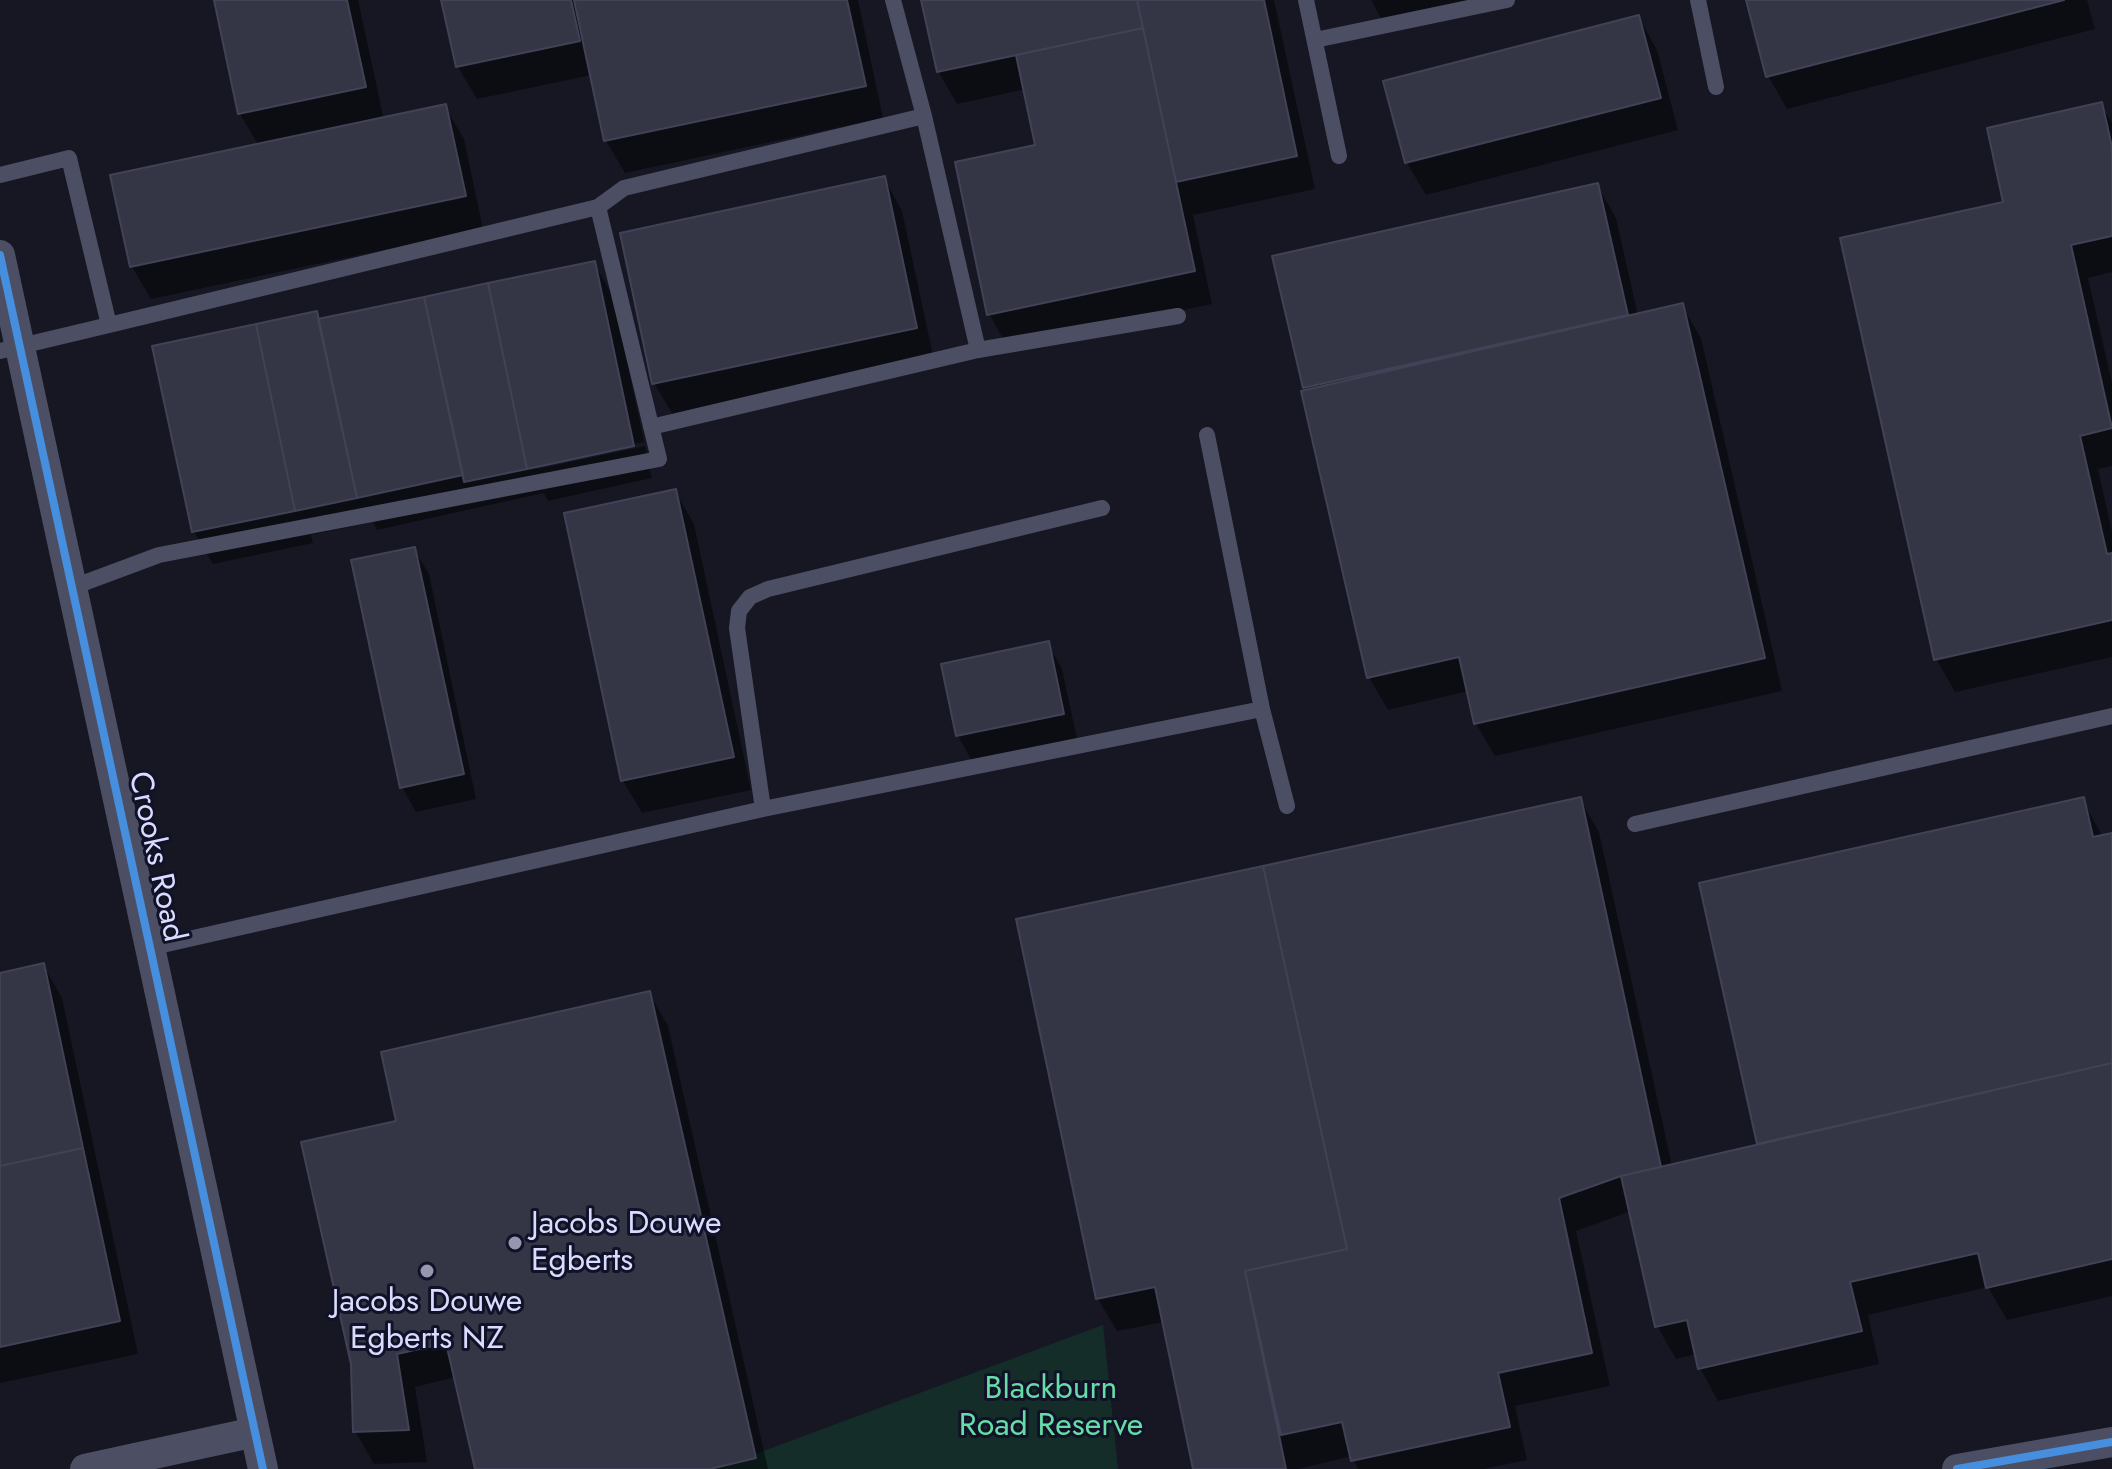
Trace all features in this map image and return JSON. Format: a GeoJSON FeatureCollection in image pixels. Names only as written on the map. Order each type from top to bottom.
{"type":"FeatureCollection","features":[{"type":"Feature","properties":{"kind":"street","name":"Crooks Road"},"geometry":{"type":"LineString","coordinates":[[0,255],[9,348],[73,587],[263,1469]]}},
{"type":"Feature","properties":{"kind":"street"},"geometry":{"type":"LineString","coordinates":[[85,1469],[255,1432]]}},
{"type":"Feature","properties":{"kind":"street"},"geometry":{"type":"LineString","coordinates":[[1957,1469],[2112,1442]]}},
{"type":"Feature","properties":{"kind":"lane"},"geometry":{"type":"LineString","coordinates":[[893,0],[924,116],[978,350]]}},
{"type":"Feature","properties":{"kind":"lane"},"geometry":{"type":"LineString","coordinates":[[1306,0],[1339,156]]}},
{"type":"Feature","properties":{"kind":"lane"},"geometry":{"type":"LineString","coordinates":[[1315,40],[1507,0]]}},
{"type":"Feature","properties":{"kind":"lane"},"geometry":{"type":"LineString","coordinates":[[1698,0],[1716,87]]}},
{"type":"Feature","properties":{"kind":"lane"},"geometry":{"type":"LineString","coordinates":[[9,348],[598,207],[624,188],[924,116]]}},
{"type":"Feature","properties":{"kind":"lane"},"geometry":{"type":"LineString","coordinates":[[0,175],[69,158],[109,325]]}},
{"type":"Feature","properties":{"kind":"lane"},"geometry":{"type":"LineString","coordinates":[[73,587],[159,555],[659,459],[598,207]]}},
{"type":"Feature","properties":{"kind":"lane"},"geometry":{"type":"LineString","coordinates":[[651,427],[978,350],[1178,316]]}},
{"type":"Feature","properties":{"kind":"lane"},"geometry":{"type":"LineString","coordinates":[[1207,435],[1262,709],[1287,806]]}},
{"type":"Feature","properties":{"kind":"lane"},"geometry":{"type":"LineString","coordinates":[[763,809],[737,628],[739,611],[750,597],[768,589],[1102,508]]}},
{"type":"Feature","properties":{"kind":"lane"},"geometry":{"type":"LineString","coordinates":[[149,948],[763,809],[1262,709]]}},
{"type":"Feature","properties":{"kind":"lane"},"geometry":{"type":"LineString","coordinates":[[1635,824],[2112,716]]}},
{"type":"Feature","properties":{"kind":"green space","name":"Blackburn Road Reserve"},"geometry":{"type":"Polygon","coordinates":[[[1103,1325],[1118,1469],[715,1469],[1103,1325]]]}},
{"type":"Feature","properties":{"kind":"building"},"geometry":{"type":"Polygon","coordinates":[[[214,0],[347,0],[366,87],[238,114],[214,0]]]}},
{"type":"Feature","properties":{"kind":"building"},"geometry":{"type":"Polygon","coordinates":[[[441,0],[571,0],[580,41],[456,67],[441,0]]]}},
{"type":"Feature","properties":{"kind":"building"},"geometry":{"type":"Polygon","coordinates":[[[574,0],[847,0],[866,86],[604,141],[574,0]]]}},
{"type":"Feature","properties":{"kind":"building"},"geometry":{"type":"Polygon","coordinates":[[[921,0],[1137,0],[1143,28],[937,72],[921,0]]]}},
{"type":"Feature","properties":{"kind":"building"},"geometry":{"type":"Polygon","coordinates":[[[1137,0],[1264,0],[1297,156],[1176,182],[1137,0]]]}},
{"type":"Feature","properties":{"kind":"building"},"geometry":{"type":"Polygon","coordinates":[[[1746,0],[2064,0],[1766,77],[1746,0]]]}},
{"type":"Feature","properties":{"kind":"building"},"geometry":{"type":"Polygon","coordinates":[[[1639,15],[1661,98],[1405,163],[1383,81],[1639,15]]]}},
{"type":"Feature","properties":{"kind":"building"},"geometry":{"type":"Polygon","coordinates":[[[1143,28],[1195,271],[987,315],[955,162],[1035,145],[1016,55],[1143,28]]]}},
{"type":"Feature","properties":{"kind":"building"},"geometry":{"type":"Polygon","coordinates":[[[2102,102],[2112,147],[2112,236],[2071,245],[2112,428],[2080,436],[2107,554],[2112,553],[2112,620],[1934,660],[1840,238],[2003,202],[1987,128],[2102,102]]]}},
{"type":"Feature","properties":{"kind":"building"},"geometry":{"type":"Polygon","coordinates":[[[446,104],[466,196],[130,267],[110,175],[446,104]]]}},
{"type":"Feature","properties":{"kind":"building"},"geometry":{"type":"Polygon","coordinates":[[[885,176],[917,328],[652,384],[620,233],[885,176]]]}},
{"type":"Feature","properties":{"kind":"building"},"geometry":{"type":"Polygon","coordinates":[[[1598,183],[1628,315],[1303,388],[1272,256],[1598,183]]]}},
{"type":"Feature","properties":{"kind":"building"},"geometry":{"type":"Polygon","coordinates":[[[595,261],[634,446],[527,469],[488,283],[595,261]]]}},
{"type":"Feature","properties":{"kind":"building"},"geometry":{"type":"Polygon","coordinates":[[[488,283],[527,469],[464,482],[424,297],[488,283]]]}},
{"type":"Feature","properties":{"kind":"building"},"geometry":{"type":"Polygon","coordinates":[[[424,297],[463,475],[357,498],[318,319],[424,297]]]}},
{"type":"Feature","properties":{"kind":"building"},"geometry":{"type":"Polygon","coordinates":[[[1683,303],[1765,658],[1474,724],[1459,657],[1367,678],[1301,391],[1683,303]]]}},
{"type":"Feature","properties":{"kind":"building"},"geometry":{"type":"Polygon","coordinates":[[[317,311],[357,498],[295,511],[256,324],[317,311]]]}},
{"type":"Feature","properties":{"kind":"building"},"geometry":{"type":"Polygon","coordinates":[[[256,324],[295,511],[192,532],[152,346],[256,324]]]}},
{"type":"Feature","properties":{"kind":"building"},"geometry":{"type":"Polygon","coordinates":[[[676,489],[734,757],[621,781],[564,513],[676,489]]]}},
{"type":"Feature","properties":{"kind":"building"},"geometry":{"type":"Polygon","coordinates":[[[415,547],[464,774],[400,788],[351,560],[415,547]]]}},
{"type":"Feature","properties":{"kind":"building"},"geometry":{"type":"Polygon","coordinates":[[[1049,641],[1064,714],[956,736],[941,664],[1049,641]]]}},
{"type":"Feature","properties":{"kind":"building"},"geometry":{"type":"Polygon","coordinates":[[[1581,797],[1661,1167],[1621,1176],[1559,1198],[1592,1353],[1498,1373],[1510,1427],[1351,1461],[1342,1422],[1281,1435],[1245,1271],[1347,1249],[1263,866],[1581,797]]]}},
{"type":"Feature","properties":{"kind":"building"},"geometry":{"type":"Polygon","coordinates":[[[2084,797],[2093,837],[2112,833],[2112,1063],[1757,1144],[1699,883],[2084,797]]]}},
{"type":"Feature","properties":{"kind":"building"},"geometry":{"type":"Polygon","coordinates":[[[1263,866],[1347,1249],[1245,1271],[1286,1469],[1193,1469],[1155,1287],[1096,1299],[1016,919],[1263,866]]]}},
{"type":"Feature","properties":{"kind":"building"},"geometry":{"type":"Polygon","coordinates":[[[44,963],[83,1148],[0,1166],[0,973],[44,963]]]}},
{"type":"Feature","properties":{"kind":"building","name":"Jacobs Douwe Egberts"},"geometry":{"type":"Polygon","coordinates":[[[650,991],[756,1458],[710,1469],[475,1469],[446,1343],[397,1354],[409,1430],[353,1432],[351,1364],[301,1142],[396,1121],[381,1052],[650,991]]]}},
{"type":"Feature","properties":{"kind":"building"},"geometry":{"type":"Polygon","coordinates":[[[2112,1063],[2112,1259],[1986,1288],[1978,1253],[1850,1282],[1862,1331],[1698,1369],[1687,1320],[1655,1327],[1621,1176],[2112,1063]]]}},
{"type":"Feature","properties":{"kind":"building"},"geometry":{"type":"Polygon","coordinates":[[[83,1148],[120,1321],[0,1347],[0,1166],[83,1148]]]}},
{"type":"Feature","properties":{"kind":"cycle path"},"geometry":{"type":"LineString","coordinates":[[0,255],[263,1469]]}},
{"type":"Feature","properties":{"kind":"cycle path"},"geometry":{"type":"LineString","coordinates":[[1957,1469],[2112,1442]]}},
{"type":"Feature","properties":{"kind":"place","name":"Jacobs Douwe Egberts"},"geometry":{"type":"Point","coordinates":[515,1243]}},
{"type":"Feature","properties":{"kind":"place","name":"Jacobs Douwe Egberts NZ"},"geometry":{"type":"Point","coordinates":[427,1271]}}]}
